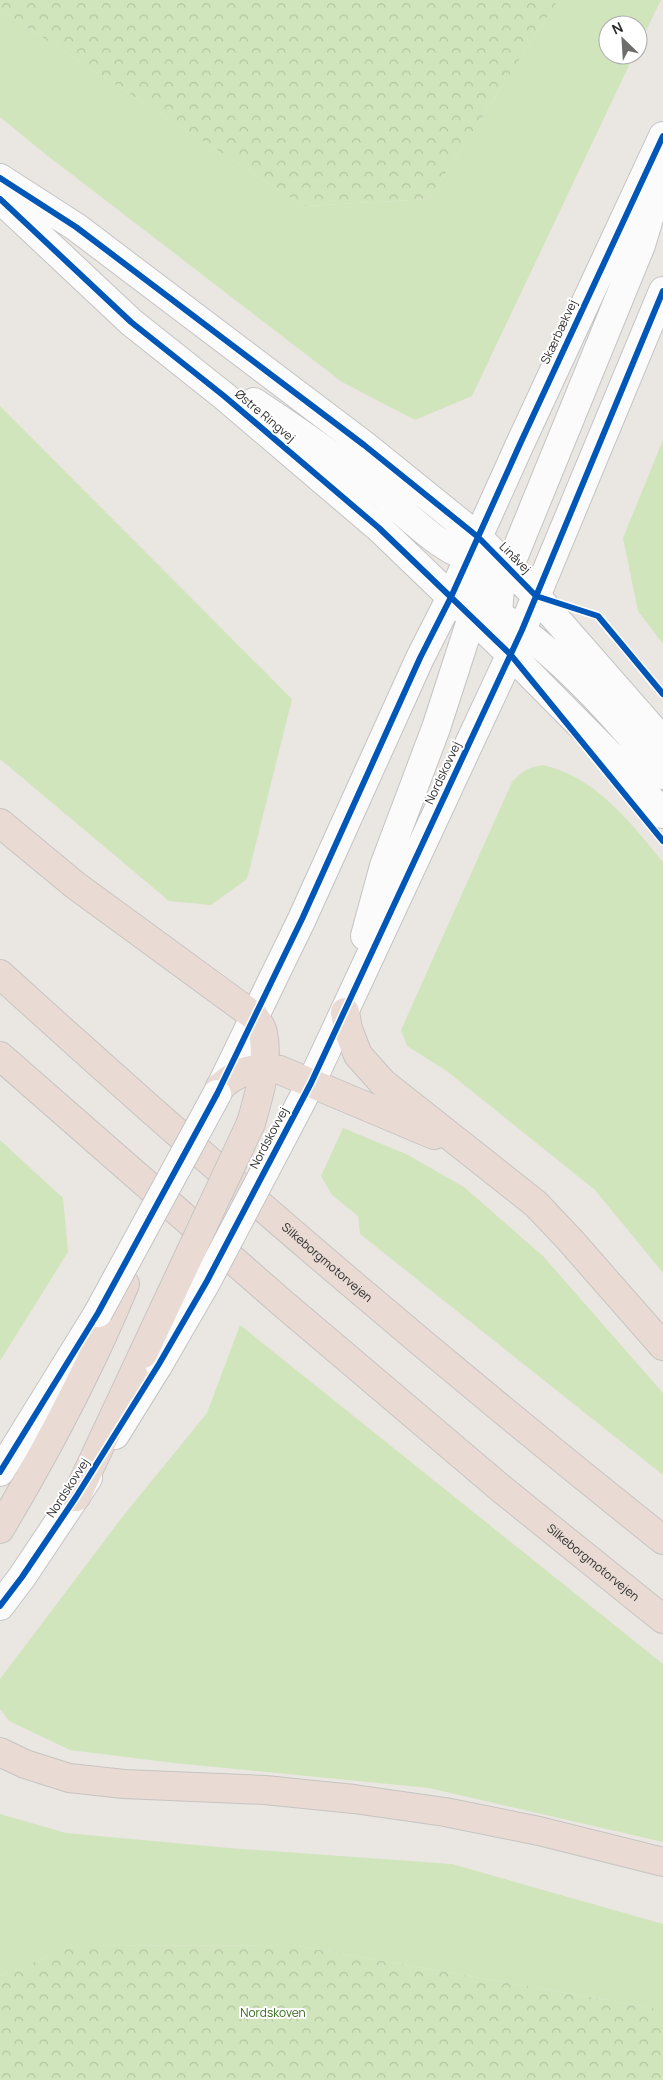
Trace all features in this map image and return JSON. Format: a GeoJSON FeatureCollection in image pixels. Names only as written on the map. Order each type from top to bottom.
{"type":"FeatureCollection","features":[{"type":"Feature","properties":{"kind":"highway"},"geometry":{"type":"LineString","coordinates":[[0,823],[75,885],[254,1016],[263,1032],[264,1068],[259,1096],[251,1123],[151,1359],[76,1497]]}},
{"type":"Feature","properties":{"kind":"highway","name":"Silkeborgmotorvejen"},"geometry":{"type":"LineString","coordinates":[[0,974],[321,1258],[549,1449],[663,1540]]}},
{"type":"Feature","properties":{"kind":"highway"},"geometry":{"type":"LineString","coordinates":[[345,1012],[348,1029],[358,1055],[383,1083],[536,1204],[663,1346]]}},
{"type":"Feature","properties":{"kind":"highway","name":"Silkeborgmotorvejen"},"geometry":{"type":"LineString","coordinates":[[0,1056],[340,1352],[504,1491],[663,1619]]}},
{"type":"Feature","properties":{"kind":"highway"},"geometry":{"type":"LineString","coordinates":[[218,1090],[234,1074],[264,1068],[280,1070],[468,1150]]}},
{"type":"Feature","properties":{"kind":"highway"},"geometry":{"type":"LineString","coordinates":[[0,1529],[43,1456],[104,1317]]}},
{"type":"Feature","properties":{"kind":"highway"},"geometry":{"type":"LineString","coordinates":[[0,1752],[25,1764],[69,1778],[124,1784],[265,1790],[354,1799],[445,1812],[539,1831],[663,1862]]}},
{"type":"Feature","properties":{"kind":"street","name":"Skærbækvej"},"geometry":{"type":"LineString","coordinates":[[474,606],[475,552],[663,136]]}},
{"type":"Feature","properties":{"kind":"street"},"geometry":{"type":"LineString","coordinates":[[0,1472],[104,1317],[158,1203],[218,1090],[302,919],[420,658],[474,606],[500,590],[508,566],[641,245],[663,172]]}},
{"type":"Feature","properties":{"kind":"street"},"geometry":{"type":"LineString","coordinates":[[0,178],[76,227],[364,445],[475,552]]}},
{"type":"Feature","properties":{"kind":"street","name":"Østre Ringvej"},"geometry":{"type":"LineString","coordinates":[[0,199],[131,322],[224,396],[379,528],[474,606],[522,630],[565,667],[636,741],[663,775]]}},
{"type":"Feature","properties":{"kind":"street"},"geometry":{"type":"LineString","coordinates":[[536,596],[663,291]]}},
{"type":"Feature","properties":{"kind":"street"},"geometry":{"type":"LineString","coordinates":[[131,322],[298,431],[392,500],[440,542],[475,552]]}},
{"type":"Feature","properties":{"kind":"street"},"geometry":{"type":"LineString","coordinates":[[508,566],[526,562],[542,554],[559,537]]}},
{"type":"Feature","properties":{"kind":"street","name":"Linåvej"},"geometry":{"type":"LineString","coordinates":[[475,552],[508,566],[663,741]]}},
{"type":"Feature","properties":{"kind":"street","name":"Nordskovvej"},"geometry":{"type":"LineString","coordinates":[[151,1359],[207,1281],[311,1083],[522,630],[536,596]]}},
{"type":"Feature","properties":{"kind":"street"},"geometry":{"type":"LineString","coordinates":[[474,606],[502,636],[510,654],[626,771],[663,814]]}},
{"type":"Feature","properties":{"kind":"street"},"geometry":{"type":"LineString","coordinates":[[345,1012],[384,866],[436,728],[474,606]]}},
{"type":"Feature","properties":{"kind":"street","name":"Nordskovvej"},"geometry":{"type":"LineString","coordinates":[[0,1606],[22,1578],[76,1497]]}},
{"type":"Feature","properties":{"kind":"green space"},"geometry":{"type":"Polygon","coordinates":[[[0,0],[558,0],[429,199],[304,206],[0,10],[0,0]]]}},
{"type":"Feature","properties":{"kind":"green space"},"geometry":{"type":"Polygon","coordinates":[[[558,0],[661,0],[648,27],[648,15],[598,15],[598,65],[629,65],[472,396],[415,420],[342,382],[44,153],[0,117],[0,10],[304,206],[429,199],[558,0]]]}},
{"type":"Feature","properties":{"kind":"green space"},"geometry":{"type":"Polygon","coordinates":[[[0,406],[292,699],[247,879],[211,905],[169,901],[0,759],[0,406]]]}},
{"type":"Feature","properties":{"kind":"green space"},"geometry":{"type":"Polygon","coordinates":[[[663,440],[663,644],[638,611],[623,538],[663,440]]]}},
{"type":"Feature","properties":{"kind":"green space"},"geometry":{"type":"Polygon","coordinates":[[[543,765],[562,771],[596,790],[625,817],[663,862],[663,1273],[595,1190],[448,1072],[407,1046],[401,1030],[512,782],[526,771],[543,765]]]}},
{"type":"Feature","properties":{"kind":"green space"},"geometry":{"type":"Polygon","coordinates":[[[343,1128],[406,1154],[464,1187],[543,1256],[663,1393],[663,1475],[360,1234],[358,1216],[332,1195],[321,1176],[343,1128]]]}},
{"type":"Feature","properties":{"kind":"green space"},"geometry":{"type":"Polygon","coordinates":[[[0,1140],[63,1198],[68,1252],[0,1361],[0,1140]]]}},
{"type":"Feature","properties":{"kind":"green space"},"geometry":{"type":"Polygon","coordinates":[[[240,1325],[663,1664],[663,1842],[429,1788],[174,1763],[70,1750],[9,1721],[0,1709],[0,1679],[123,1516],[207,1413],[240,1325]]]}},
{"type":"Feature","properties":{"kind":"green space"},"geometry":{"type":"Polygon","coordinates":[[[0,1814],[66,1833],[229,1848],[452,1864],[663,1924],[663,2010],[292,1945],[74,1946],[0,1976],[0,1814]]]}},
{"type":"Feature","properties":{"kind":"green space","name":"Nordskoven"},"geometry":{"type":"Polygon","coordinates":[[[292,1945],[663,2010],[663,2080],[0,2080],[0,1976],[74,1946],[292,1945]]]}},
{"type":"Feature","properties":{"kind":"cycle path"},"geometry":{"type":"LineString","coordinates":[[0,1472],[98,1313],[217,1094],[302,919],[420,658],[451,597],[663,136]]}},
{"type":"Feature","properties":{"kind":"cycle path"},"geometry":{"type":"LineString","coordinates":[[0,178],[76,227],[364,445],[478,537],[536,596],[598,616],[663,694]]}},
{"type":"Feature","properties":{"kind":"cycle path"},"geometry":{"type":"LineString","coordinates":[[0,199],[131,322],[224,396],[379,528],[510,654],[663,841]]}},
{"type":"Feature","properties":{"kind":"cycle path"},"geometry":{"type":"LineString","coordinates":[[0,1606],[76,1497],[159,1364],[207,1281],[311,1083],[522,630],[663,291]]}}]}
